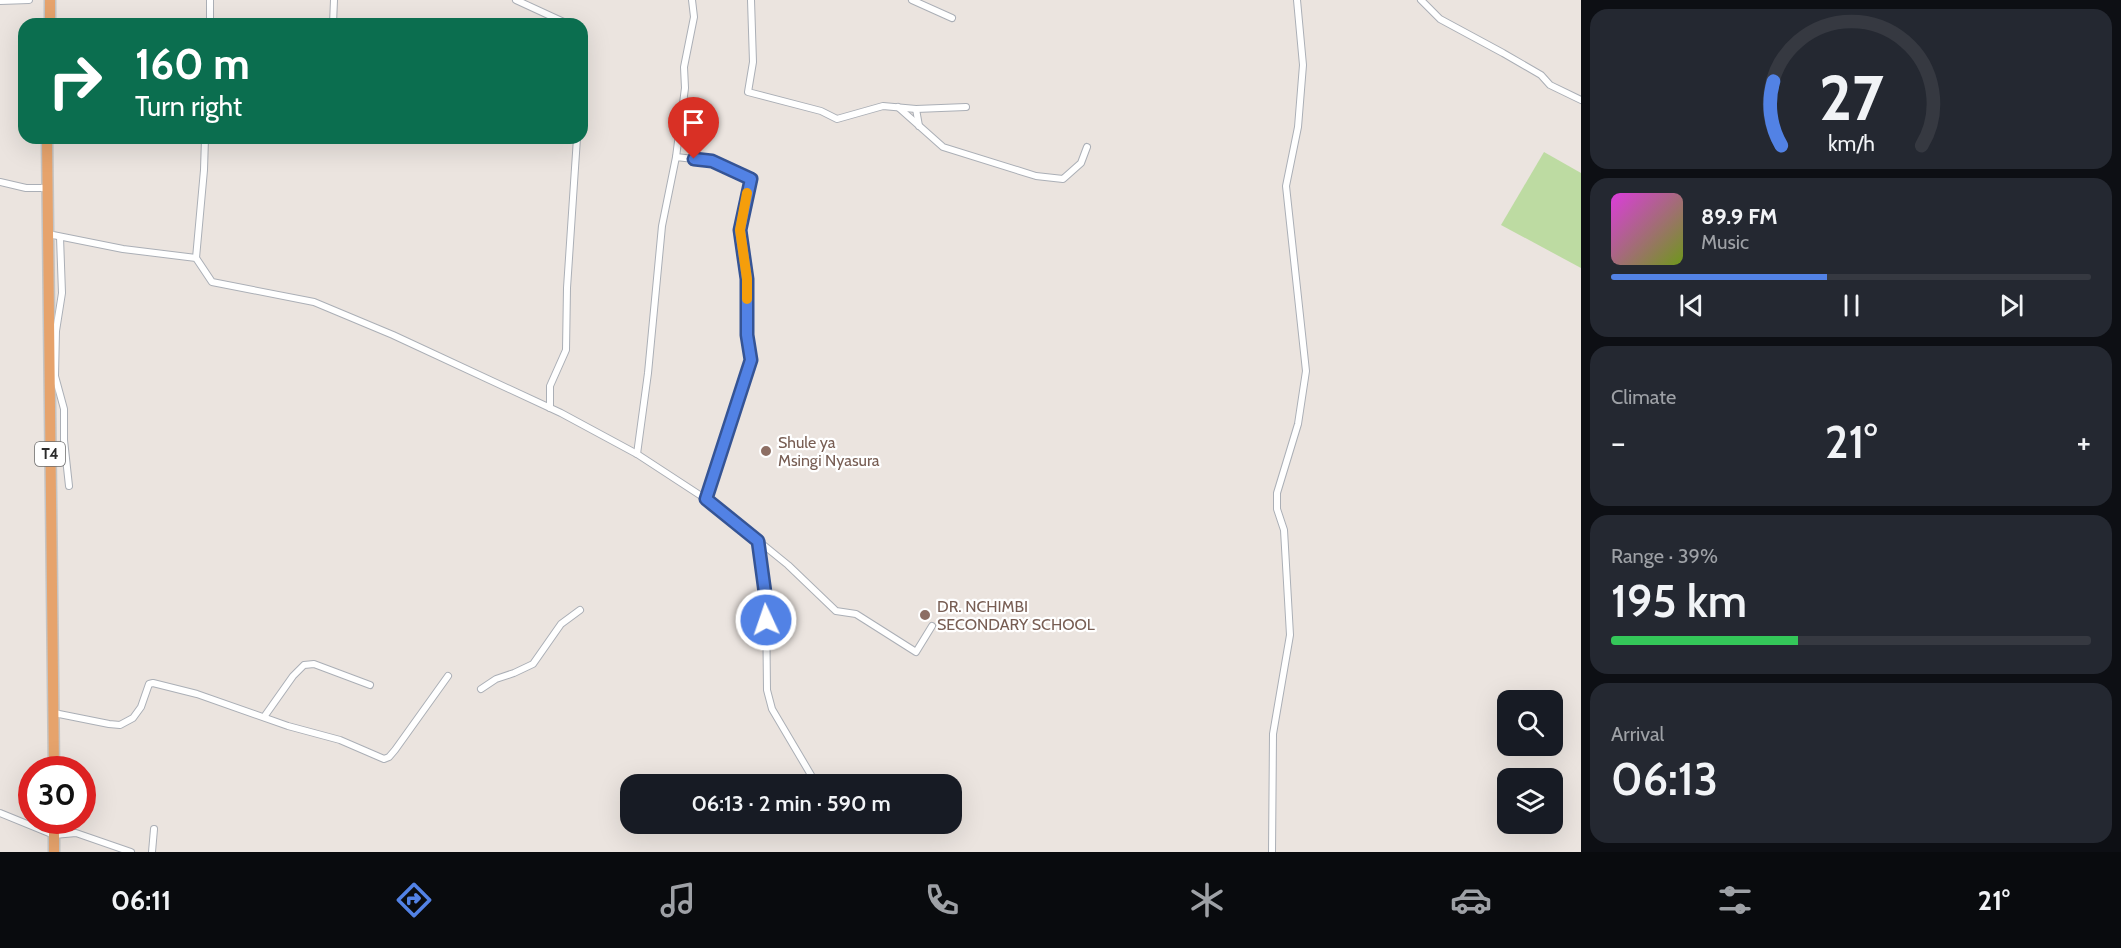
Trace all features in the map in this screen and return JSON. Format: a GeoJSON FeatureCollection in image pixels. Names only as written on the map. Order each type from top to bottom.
{"type":"FeatureCollection","features":[{"type":"Feature","properties":{"kind":"highway"},"geometry":{"type":"LineString","coordinates":[[50,18],[51,0]]}},
{"type":"Feature","properties":{"kind":"highway","name":"T4"},"geometry":{"type":"LineString","coordinates":[[47,144],[54,756]]}},
{"type":"Feature","properties":{"kind":"highway"},"geometry":{"type":"LineString","coordinates":[[54,835],[54,852]]}},
{"type":"Feature","properties":{"kind":"street"},"geometry":{"type":"LineString","coordinates":[[0,1],[29,0]]}},
{"type":"Feature","properties":{"kind":"street"},"geometry":{"type":"LineString","coordinates":[[210,0],[210,18]]}},
{"type":"Feature","properties":{"kind":"street"},"geometry":{"type":"LineString","coordinates":[[333,18],[334,0]]}},
{"type":"Feature","properties":{"kind":"street"},"geometry":{"type":"LineString","coordinates":[[516,0],[555,18]]}},
{"type":"Feature","properties":{"kind":"street"},"geometry":{"type":"LineString","coordinates":[[637,454],[648,373],[662,226],[676,156],[685,88],[684,67],[694,17],[692,0]]}},
{"type":"Feature","properties":{"kind":"street"},"geometry":{"type":"LineString","coordinates":[[751,0],[753,62],[748,92],[821,111],[837,119],[883,106],[916,109],[966,107]]}},
{"type":"Feature","properties":{"kind":"street"},"geometry":{"type":"LineString","coordinates":[[912,0],[952,18]]}},
{"type":"Feature","properties":{"kind":"street"},"geometry":{"type":"LineString","coordinates":[[1272,852],[1273,734],[1290,635],[1284,530],[1277,509],[1276,493],[1298,424],[1306,371],[1286,186],[1298,127],[1303,65],[1297,0]]}},
{"type":"Feature","properties":{"kind":"street"},"geometry":{"type":"LineString","coordinates":[[1421,0],[1440,19],[1541,75],[1550,85],[1581,100]]}},
{"type":"Feature","properties":{"kind":"street"},"geometry":{"type":"LineString","coordinates":[[898,107],[943,147],[1047,178],[1063,179],[1070,174],[1081,163],[1087,147]]}},
{"type":"Feature","properties":{"kind":"street"},"geometry":{"type":"LineString","coordinates":[[916,109],[920,126]]}},
{"type":"Feature","properties":{"kind":"street"},"geometry":{"type":"LineString","coordinates":[[204,144],[204,170],[196,258],[212,282],[314,302],[393,335],[550,408],[637,454],[706,499],[758,541],[836,611],[856,614],[916,652],[932,626]]}},
{"type":"Feature","properties":{"kind":"street"},"geometry":{"type":"LineString","coordinates":[[550,408],[550,386],[566,350],[567,288],[577,144]]}},
{"type":"Feature","properties":{"kind":"street"},"geometry":{"type":"LineString","coordinates":[[676,156],[712,161],[751,179],[740,230],[747,279],[747,335],[751,360],[706,499]]}},
{"type":"Feature","properties":{"kind":"street"},"geometry":{"type":"LineString","coordinates":[[0,182],[26,188],[48,188]]}},
{"type":"Feature","properties":{"kind":"street"},"geometry":{"type":"LineString","coordinates":[[48,234],[123,249],[196,258]]}},
{"type":"Feature","properties":{"kind":"street"},"geometry":{"type":"LineString","coordinates":[[60,237],[62,293],[56,331],[55,376],[64,409],[64,441],[69,486]]}},
{"type":"Feature","properties":{"kind":"street"},"geometry":{"type":"LineString","coordinates":[[758,541],[766,600],[767,690],[772,709],[811,774]]}},
{"type":"Feature","properties":{"kind":"street"},"geometry":{"type":"LineString","coordinates":[[481,689],[496,679],[533,664],[561,624],[580,610]]}},
{"type":"Feature","properties":{"kind":"street"},"geometry":{"type":"LineString","coordinates":[[264,717],[285,686],[304,665],[314,664],[370,685]]}},
{"type":"Feature","properties":{"kind":"street"},"geometry":{"type":"LineString","coordinates":[[54,712],[120,725],[137,713],[149,684],[153,683],[197,694],[288,726],[340,740],[384,759],[395,750],[448,676]]}},
{"type":"Feature","properties":{"kind":"street"},"geometry":{"type":"LineString","coordinates":[[0,813],[54,835],[76,833],[131,852]]}},
{"type":"Feature","properties":{"kind":"street"},"geometry":{"type":"LineString","coordinates":[[152,852],[154,830]]}},
{"type":"Feature","properties":{"kind":"green space"},"geometry":{"type":"Polygon","coordinates":[[[1544,152],[1581,173],[1581,268],[1501,225],[1544,152]]]}},
{"type":"Feature","properties":{"kind":"slow traffic"},"geometry":{"type":"LineString","coordinates":[[747,193],[740,230],[747,279],[747,299]]}},
{"type":"Feature","properties":{"kind":"place","name":"Shule ya Msingi Nyasura"},"geometry":{"type":"Point","coordinates":[766,451]}},
{"type":"Feature","properties":{"kind":"place","name":"DR. NCHIMBI SECONDARY SCHOOL"},"geometry":{"type":"Point","coordinates":[925,615]}},
{"type":"Feature","properties":{"kind":"route"},"geometry":{"type":"LineString","coordinates":[[694,159],[712,161],[751,179],[740,230],[747,279],[747,335],[751,360],[706,499],[758,541],[766,600],[766,620]]}}]}
